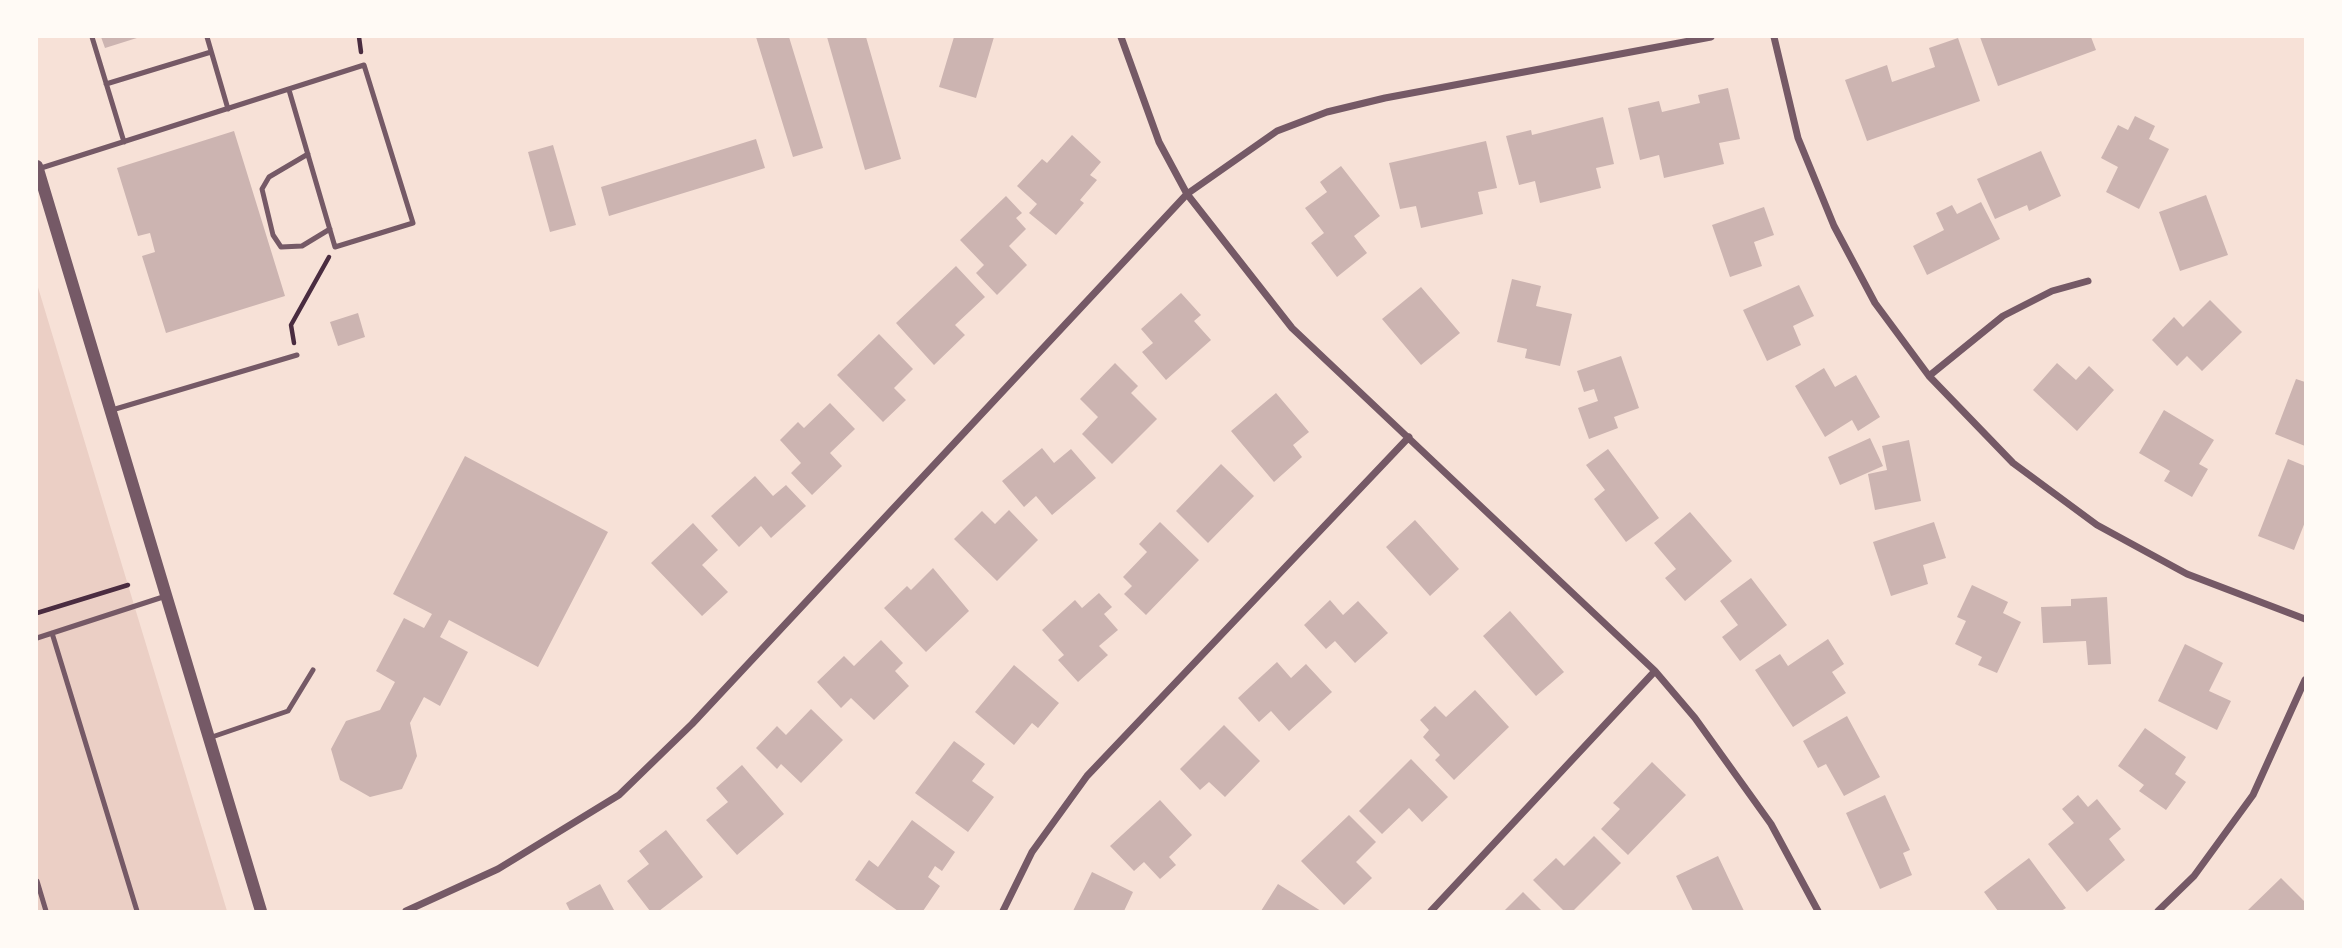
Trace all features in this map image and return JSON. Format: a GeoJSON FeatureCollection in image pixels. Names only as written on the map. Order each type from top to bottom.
{"type":"FeatureCollection","features":[{"type":"Feature","properties":{"kind":"street"},"geometry":{"type":"LineString","coordinates":[[1121,37],[1159,142],[1187,194],[1292,328],[1655,671],[1695,718],[1771,824],[1818,911]]}},
{"type":"Feature","properties":{"kind":"street"},"geometry":{"type":"LineString","coordinates":[[406,911],[498,869],[619,795],[692,724],[1187,194],[1277,131],[1327,112],[1385,98],[1710,37]]}},
{"type":"Feature","properties":{"kind":"street"},"geometry":{"type":"LineString","coordinates":[[1774,37],[1798,138],[1834,226],[1875,303],[1928,376],[2013,463],[2097,525],[2187,574],[2305,620]]}},
{"type":"Feature","properties":{"kind":"street"},"geometry":{"type":"LineString","coordinates":[[37,168],[261,911]]}},
{"type":"Feature","properties":{"kind":"street"},"geometry":{"type":"LineString","coordinates":[[1928,376],[2003,316],[2052,291],[2088,281]]}},
{"type":"Feature","properties":{"kind":"street"},"geometry":{"type":"LineString","coordinates":[[1003,911],[1032,852],[1087,776],[1409,437]]}},
{"type":"Feature","properties":{"kind":"street"},"geometry":{"type":"LineString","coordinates":[[1431,911],[1655,671]]}},
{"type":"Feature","properties":{"kind":"street"},"geometry":{"type":"LineString","coordinates":[[2158,911],[2194,876],[2253,795],[2305,680]]}},
{"type":"Feature","properties":{"kind":"lane"},"geometry":{"type":"LineString","coordinates":[[92,37],[124,142]]}},
{"type":"Feature","properties":{"kind":"lane"},"geometry":{"type":"LineString","coordinates":[[206,37],[228,109]]}},
{"type":"Feature","properties":{"kind":"lane"},"geometry":{"type":"LineString","coordinates":[[106,84],[211,52]]}},
{"type":"Feature","properties":{"kind":"lane"},"geometry":{"type":"LineString","coordinates":[[37,168],[364,65],[413,223],[335,247],[289,90]]}},
{"type":"Feature","properties":{"kind":"lane"},"geometry":{"type":"LineString","coordinates":[[308,154],[269,177],[262,189],[273,235],[281,247],[302,246],[330,229]]}},
{"type":"Feature","properties":{"kind":"lane"},"geometry":{"type":"LineString","coordinates":[[111,411],[297,355]]}},
{"type":"Feature","properties":{"kind":"lane"},"geometry":{"type":"LineString","coordinates":[[37,638],[166,596]]}},
{"type":"Feature","properties":{"kind":"lane"},"geometry":{"type":"LineString","coordinates":[[52,633],[137,911]]}},
{"type":"Feature","properties":{"kind":"lane"},"geometry":{"type":"LineString","coordinates":[[209,738],[288,711],[313,670]]}},
{"type":"Feature","properties":{"kind":"lane"},"geometry":{"type":"LineString","coordinates":[[37,881],[46,911]]}},
{"type":"Feature","properties":{"kind":"path"},"geometry":{"type":"LineString","coordinates":[[297,355],[290,325],[335,247]]}},
{"type":"Feature","properties":{"kind":"path"},"geometry":{"type":"LineString","coordinates":[[37,613],[128,584]]}},
{"type":"Feature","properties":{"kind":"shaded area"},"geometry":{"type":"Polygon","coordinates":[[[37,284],[128,585],[227,911],[37,911],[37,284]]]}},
{"type":"Feature","properties":{"kind":"building"},"geometry":{"type":"Polygon","coordinates":[[[101,37],[140,37],[105,48],[101,37]]]}},
{"type":"Feature","properties":{"kind":"building"},"geometry":{"type":"Polygon","coordinates":[[[756,37],[789,37],[823,148],[793,157],[756,37]]]}},
{"type":"Feature","properties":{"kind":"building"},"geometry":{"type":"Polygon","coordinates":[[[827,37],[866,37],[901,159],[865,170],[827,37]]]}},
{"type":"Feature","properties":{"kind":"building"},"geometry":{"type":"Polygon","coordinates":[[[954,37],[994,37],[976,98],[939,87],[954,37]]]}},
{"type":"Feature","properties":{"kind":"building"},"geometry":{"type":"Polygon","coordinates":[[[1980,37],[2091,37],[2096,50],[1998,86],[1980,37]]]}},
{"type":"Feature","properties":{"kind":"building"},"geometry":{"type":"Polygon","coordinates":[[[1958,38],[1980,101],[1867,141],[1845,80],[1887,65],[1892,82],[1935,67],[1929,48],[1958,38]]]}},
{"type":"Feature","properties":{"kind":"building"},"geometry":{"type":"Polygon","coordinates":[[[1728,88],[1740,139],[1719,143],[1724,164],[1664,178],[1659,155],[1640,160],[1628,108],[1659,101],[1662,112],[1700,103],[1698,95],[1728,88]]]}},
{"type":"Feature","properties":{"kind":"building"},"geometry":{"type":"Polygon","coordinates":[[[2135,116],[2155,126],[2149,139],[2169,149],[2139,209],[2106,192],[2118,167],[2101,158],[2118,125],[2128,130],[2135,116]]]}},
{"type":"Feature","properties":{"kind":"building"},"geometry":{"type":"Polygon","coordinates":[[[1603,117],[1614,164],[1596,168],[1601,188],[1540,203],[1535,181],[1519,185],[1506,136],[1531,130],[1532,135],[1603,117]]]}},
{"type":"Feature","properties":{"kind":"building"},"geometry":{"type":"Polygon","coordinates":[[[234,131],[285,296],[166,333],[142,256],[155,252],[150,233],[138,236],[117,168],[234,131]]]}},
{"type":"Feature","properties":{"kind":"building"},"geometry":{"type":"Polygon","coordinates":[[[1072,135],[1101,162],[1090,175],[1097,180],[1080,200],[1084,203],[1056,235],[1029,213],[1037,204],[1017,186],[1042,159],[1047,163],[1072,135]]]}},
{"type":"Feature","properties":{"kind":"building"},"geometry":{"type":"Polygon","coordinates":[[[756,139],[765,168],[609,216],[601,187],[756,139]]]}},
{"type":"Feature","properties":{"kind":"building"},"geometry":{"type":"Polygon","coordinates":[[[1486,141],[1497,188],[1478,192],[1483,214],[1421,228],[1416,206],[1400,209],[1389,163],[1486,141]]]}},
{"type":"Feature","properties":{"kind":"building"},"geometry":{"type":"Polygon","coordinates":[[[553,145],[576,225],[550,232],[528,152],[553,145]]]}},
{"type":"Feature","properties":{"kind":"building"},"geometry":{"type":"Polygon","coordinates":[[[2041,151],[2061,196],[2029,211],[2027,205],[1995,219],[1977,179],[2041,151]]]}},
{"type":"Feature","properties":{"kind":"building"},"geometry":{"type":"Polygon","coordinates":[[[1341,166],[1380,216],[1354,236],[1367,253],[1337,277],[1311,243],[1324,233],[1305,208],[1327,192],[1320,182],[1341,166]]]}},
{"type":"Feature","properties":{"kind":"building"},"geometry":{"type":"Polygon","coordinates":[[[2206,195],[2228,255],[2180,271],[2159,212],[2206,195]]]}},
{"type":"Feature","properties":{"kind":"building"},"geometry":{"type":"Polygon","coordinates":[[[1006,196],[1022,213],[1016,218],[1026,229],[1009,246],[1027,265],[997,295],[976,273],[984,265],[960,240],[1006,196]]]}},
{"type":"Feature","properties":{"kind":"building"},"geometry":{"type":"Polygon","coordinates":[[[1981,202],[2000,239],[1927,275],[1913,246],[1944,230],[1936,213],[1952,205],[1957,214],[1981,202]]]}},
{"type":"Feature","properties":{"kind":"building"},"geometry":{"type":"Polygon","coordinates":[[[1764,207],[1774,235],[1754,242],[1762,266],[1730,277],[1712,225],[1764,207]]]}},
{"type":"Feature","properties":{"kind":"building"},"geometry":{"type":"Polygon","coordinates":[[[956,266],[985,297],[955,325],[965,335],[934,365],[896,323],[956,266]]]}},
{"type":"Feature","properties":{"kind":"building"},"geometry":{"type":"Polygon","coordinates":[[[1512,279],[1541,286],[1536,306],[1572,314],[1560,366],[1525,358],[1527,349],[1497,342],[1512,279]]]}},
{"type":"Feature","properties":{"kind":"building"},"geometry":{"type":"Polygon","coordinates":[[[1799,285],[1814,316],[1793,326],[1801,345],[1767,361],[1743,310],[1799,285]]]}},
{"type":"Feature","properties":{"kind":"building"},"geometry":{"type":"Polygon","coordinates":[[[1421,287],[1460,333],[1421,365],[1382,319],[1421,287]]]}},
{"type":"Feature","properties":{"kind":"building"},"geometry":{"type":"Polygon","coordinates":[[[1181,293],[1201,315],[1194,321],[1211,340],[1166,380],[1142,352],[1153,343],[1141,329],[1181,293]]]}},
{"type":"Feature","properties":{"kind":"building"},"geometry":{"type":"Polygon","coordinates":[[[2210,300],[2242,332],[2202,371],[2187,356],[2177,366],[2152,340],[2174,317],[2183,327],[2210,300]]]}},
{"type":"Feature","properties":{"kind":"building"},"geometry":{"type":"Polygon","coordinates":[[[358,313],[365,337],[338,346],[330,322],[358,313]]]}},
{"type":"Feature","properties":{"kind":"building"},"geometry":{"type":"Polygon","coordinates":[[[879,334],[913,369],[894,388],[906,400],[883,422],[837,375],[879,334]]]}},
{"type":"Feature","properties":{"kind":"building"},"geometry":{"type":"Polygon","coordinates":[[[1621,356],[1639,408],[1614,417],[1618,428],[1589,439],[1578,408],[1598,401],[1594,389],[1584,392],[1577,371],[1621,356]]]}},
{"type":"Feature","properties":{"kind":"building"},"geometry":{"type":"Polygon","coordinates":[[[1115,363],[1138,386],[1131,393],[1157,419],[1112,464],[1082,434],[1098,417],[1080,399],[1115,363]]]}},
{"type":"Feature","properties":{"kind":"building"},"geometry":{"type":"Polygon","coordinates":[[[2057,363],[2076,380],[2089,366],[2114,390],[2077,431],[2033,390],[2057,363]]]}},
{"type":"Feature","properties":{"kind":"building"},"geometry":{"type":"Polygon","coordinates":[[[1824,368],[1835,387],[1856,375],[1880,417],[1858,431],[1852,420],[1825,437],[1795,386],[1824,368]]]}},
{"type":"Feature","properties":{"kind":"building"},"geometry":{"type":"Polygon","coordinates":[[[2296,379],[2305,382],[2305,446],[2275,434],[2296,379]]]}},
{"type":"Feature","properties":{"kind":"building"},"geometry":{"type":"Polygon","coordinates":[[[1276,393],[1309,432],[1293,445],[1302,457],[1274,482],[1231,431],[1276,393]]]}},
{"type":"Feature","properties":{"kind":"building"},"geometry":{"type":"Polygon","coordinates":[[[830,403],[855,429],[830,453],[842,466],[812,495],[791,473],[801,463],[780,440],[798,422],[804,428],[830,403]]]}},
{"type":"Feature","properties":{"kind":"building"},"geometry":{"type":"Polygon","coordinates":[[[2164,410],[2214,440],[2199,464],[2208,469],[2192,497],[2164,481],[2170,471],[2139,453],[2164,410]]]}},
{"type":"Feature","properties":{"kind":"building"},"geometry":{"type":"Polygon","coordinates":[[[1870,438],[1883,466],[1840,485],[1828,457],[1870,438]]]}},
{"type":"Feature","properties":{"kind":"building"},"geometry":{"type":"Polygon","coordinates":[[[1909,440],[1921,501],[1875,510],[1868,474],[1887,470],[1882,446],[1909,440]]]}},
{"type":"Feature","properties":{"kind":"building"},"geometry":{"type":"Polygon","coordinates":[[[1042,448],[1054,463],[1071,449],[1096,478],[1052,515],[1036,496],[1024,507],[1002,481],[1042,448]]]}},
{"type":"Feature","properties":{"kind":"building"},"geometry":{"type":"Polygon","coordinates":[[[1608,449],[1659,518],[1626,542],[1594,499],[1605,490],[1586,465],[1608,449]]]}},
{"type":"Feature","properties":{"kind":"building"},"geometry":{"type":"Polygon","coordinates":[[[465,456],[608,532],[538,667],[449,620],[440,637],[468,652],[440,706],[424,697],[410,723],[417,756],[402,789],[370,797],[340,780],[331,749],[346,721],[380,710],[395,682],[376,671],[404,618],[424,628],[432,614],[393,594],[465,456]]]}},
{"type":"Feature","properties":{"kind":"building"},"geometry":{"type":"Polygon","coordinates":[[[2288,459],[2305,466],[2305,522],[2294,550],[2258,536],[2288,459]]]}},
{"type":"Feature","properties":{"kind":"building"},"geometry":{"type":"Polygon","coordinates":[[[1221,464],[1254,496],[1208,543],[1176,511],[1221,464]]]}},
{"type":"Feature","properties":{"kind":"building"},"geometry":{"type":"Polygon","coordinates":[[[755,476],[773,496],[786,485],[806,506],[771,538],[761,526],[739,547],[711,516],[755,476]]]}},
{"type":"Feature","properties":{"kind":"building"},"geometry":{"type":"Polygon","coordinates":[[[1009,510],[1038,540],[997,581],[954,539],[982,511],[995,524],[1009,510]]]}},
{"type":"Feature","properties":{"kind":"building"},"geometry":{"type":"Polygon","coordinates":[[[1690,512],[1732,561],[1685,601],[1665,578],[1676,569],[1654,543],[1690,512]]]}},
{"type":"Feature","properties":{"kind":"building"},"geometry":{"type":"Polygon","coordinates":[[[1415,520],[1459,569],[1430,596],[1386,547],[1415,520]]]}},
{"type":"Feature","properties":{"kind":"building"},"geometry":{"type":"Polygon","coordinates":[[[1160,522],[1199,560],[1146,615],[1124,594],[1132,586],[1123,577],[1147,552],[1139,544],[1160,522]]]}},
{"type":"Feature","properties":{"kind":"building"},"geometry":{"type":"Polygon","coordinates":[[[1934,522],[1946,558],[1923,565],[1928,584],[1891,596],[1873,542],[1934,522]]]}},
{"type":"Feature","properties":{"kind":"building"},"geometry":{"type":"Polygon","coordinates":[[[693,523],[718,550],[702,565],[728,592],[702,616],[651,563],[693,523]]]}},
{"type":"Feature","properties":{"kind":"building"},"geometry":{"type":"Polygon","coordinates":[[[933,568],[969,611],[926,652],[884,608],[907,586],[911,590],[933,568]]]}},
{"type":"Feature","properties":{"kind":"building"},"geometry":{"type":"Polygon","coordinates":[[[1751,578],[1787,625],[1740,661],[1722,637],[1738,625],[1720,601],[1751,578]]]}},
{"type":"Feature","properties":{"kind":"building"},"geometry":{"type":"Polygon","coordinates":[[[1972,585],[2008,602],[2003,613],[2021,622],[1997,673],[1978,665],[1982,657],[1955,644],[1966,621],[1957,617],[1972,585]]]}},
{"type":"Feature","properties":{"kind":"building"},"geometry":{"type":"Polygon","coordinates":[[[1099,593],[1112,607],[1104,614],[1118,630],[1099,646],[1108,655],[1078,682],[1058,660],[1064,655],[1042,630],[1075,600],[1082,608],[1099,593]]]}},
{"type":"Feature","properties":{"kind":"building"},"geometry":{"type":"Polygon","coordinates":[[[2107,597],[2111,664],[2088,665],[2086,641],[2043,643],[2041,607],[2071,606],[2071,599],[2107,597]]]}},
{"type":"Feature","properties":{"kind":"building"},"geometry":{"type":"Polygon","coordinates":[[[1330,600],[1343,615],[1358,601],[1388,633],[1355,663],[1335,641],[1326,649],[1304,625],[1330,600]]]}},
{"type":"Feature","properties":{"kind":"building"},"geometry":{"type":"Polygon","coordinates":[[[1510,611],[1564,672],[1536,696],[1483,636],[1510,611]]]}},
{"type":"Feature","properties":{"kind":"building"},"geometry":{"type":"Polygon","coordinates":[[[1828,639],[1844,664],[1832,672],[1846,693],[1793,727],[1755,670],[1780,654],[1788,666],[1828,639]]]}},
{"type":"Feature","properties":{"kind":"building"},"geometry":{"type":"Polygon","coordinates":[[[881,640],[903,663],[895,671],[909,686],[874,720],[851,698],[841,708],[817,682],[844,656],[854,666],[881,640]]]}},
{"type":"Feature","properties":{"kind":"building"},"geometry":{"type":"Polygon","coordinates":[[[2185,644],[2223,663],[2209,691],[2231,701],[2217,730],[2158,701],[2185,644]]]}},
{"type":"Feature","properties":{"kind":"building"},"geometry":{"type":"Polygon","coordinates":[[[1277,662],[1291,678],[1306,664],[1332,692],[1289,731],[1271,711],[1259,722],[1238,698],[1277,662]]]}},
{"type":"Feature","properties":{"kind":"building"},"geometry":{"type":"Polygon","coordinates":[[[1014,665],[1059,703],[1038,728],[1032,723],[1014,745],[975,712],[1014,665]]]}},
{"type":"Feature","properties":{"kind":"building"},"geometry":{"type":"Polygon","coordinates":[[[1475,690],[1509,727],[1454,780],[1435,760],[1440,755],[1423,737],[1429,730],[1420,720],[1435,706],[1446,717],[1475,690]]]}},
{"type":"Feature","properties":{"kind":"building"},"geometry":{"type":"Polygon","coordinates":[[[811,709],[843,740],[801,783],[781,764],[777,769],[756,748],[777,726],[786,735],[811,709]]]}},
{"type":"Feature","properties":{"kind":"building"},"geometry":{"type":"Polygon","coordinates":[[[1847,716],[1880,777],[1844,796],[1826,764],[1818,768],[1803,741],[1847,716]]]}},
{"type":"Feature","properties":{"kind":"building"},"geometry":{"type":"Polygon","coordinates":[[[1224,725],[1260,761],[1225,797],[1209,782],[1200,790],[1180,769],[1224,725]]]}},
{"type":"Feature","properties":{"kind":"building"},"geometry":{"type":"Polygon","coordinates":[[[2145,728],[2186,757],[2175,774],[2186,782],[2166,810],[2139,791],[2144,785],[2118,766],[2145,728]]]}},
{"type":"Feature","properties":{"kind":"building"},"geometry":{"type":"Polygon","coordinates":[[[954,741],[985,764],[972,781],[994,797],[968,832],[915,793],[954,741]]]}},
{"type":"Feature","properties":{"kind":"building"},"geometry":{"type":"Polygon","coordinates":[[[1411,759],[1448,797],[1422,822],[1409,808],[1382,834],[1359,811],[1411,759]]]}},
{"type":"Feature","properties":{"kind":"building"},"geometry":{"type":"Polygon","coordinates":[[[1652,762],[1686,795],[1628,855],[1601,829],[1620,809],[1613,803],[1652,762]]]}},
{"type":"Feature","properties":{"kind":"building"},"geometry":{"type":"Polygon","coordinates":[[[742,765],[784,814],[737,855],[706,820],[728,802],[716,788],[742,765]]]}},
{"type":"Feature","properties":{"kind":"building"},"geometry":{"type":"Polygon","coordinates":[[[1885,795],[1910,850],[1903,853],[1912,875],[1880,889],[1846,813],[1885,795]]]}},
{"type":"Feature","properties":{"kind":"building"},"geometry":{"type":"Polygon","coordinates":[[[2078,795],[2088,807],[2097,799],[2121,829],[2109,839],[2125,860],[2087,892],[2048,844],[2074,823],[2062,809],[2078,795]]]}},
{"type":"Feature","properties":{"kind":"building"},"geometry":{"type":"Polygon","coordinates":[[[1160,800],[1192,835],[1169,857],[1176,865],[1160,879],[1144,862],[1134,871],[1110,846],[1160,800]]]}},
{"type":"Feature","properties":{"kind":"building"},"geometry":{"type":"Polygon","coordinates":[[[1349,815],[1376,842],[1356,862],[1372,878],[1344,905],[1301,861],[1349,815]]]}},
{"type":"Feature","properties":{"kind":"building"},"geometry":{"type":"Polygon","coordinates":[[[912,820],[955,852],[942,871],[935,866],[928,877],[940,886],[923,911],[898,911],[855,880],[869,860],[878,867],[912,820]]]}},
{"type":"Feature","properties":{"kind":"building"},"geometry":{"type":"Polygon","coordinates":[[[666,830],[703,877],[659,911],[650,911],[627,881],[649,864],[639,851],[666,830]]]}},
{"type":"Feature","properties":{"kind":"building"},"geometry":{"type":"Polygon","coordinates":[[[1594,836],[1621,863],[1573,911],[1564,911],[1533,880],[1556,858],[1564,866],[1594,836]]]}},
{"type":"Feature","properties":{"kind":"building"},"geometry":{"type":"Polygon","coordinates":[[[1718,856],[1744,911],[1693,911],[1676,876],[1718,856]]]}},
{"type":"Feature","properties":{"kind":"building"},"geometry":{"type":"Polygon","coordinates":[[[2029,858],[2066,908],[2061,911],[1998,911],[1984,892],[2029,858]]]}},
{"type":"Feature","properties":{"kind":"building"},"geometry":{"type":"Polygon","coordinates":[[[1092,872],[1133,892],[1124,911],[1073,911],[1092,872]]]}},
{"type":"Feature","properties":{"kind":"building"},"geometry":{"type":"Polygon","coordinates":[[[2281,878],[2305,902],[2305,911],[2247,911],[2281,878]]]}},
{"type":"Feature","properties":{"kind":"building"},"geometry":{"type":"Polygon","coordinates":[[[600,884],[614,910],[570,911],[566,903],[600,884]]]}},
{"type":"Feature","properties":{"kind":"building"},"geometry":{"type":"Polygon","coordinates":[[[1278,884],[1321,911],[1261,911],[1278,884]]]}},
{"type":"Feature","properties":{"kind":"building"},"geometry":{"type":"Polygon","coordinates":[[[1523,892],[1542,911],[1504,911],[1523,892]]]}}]}
